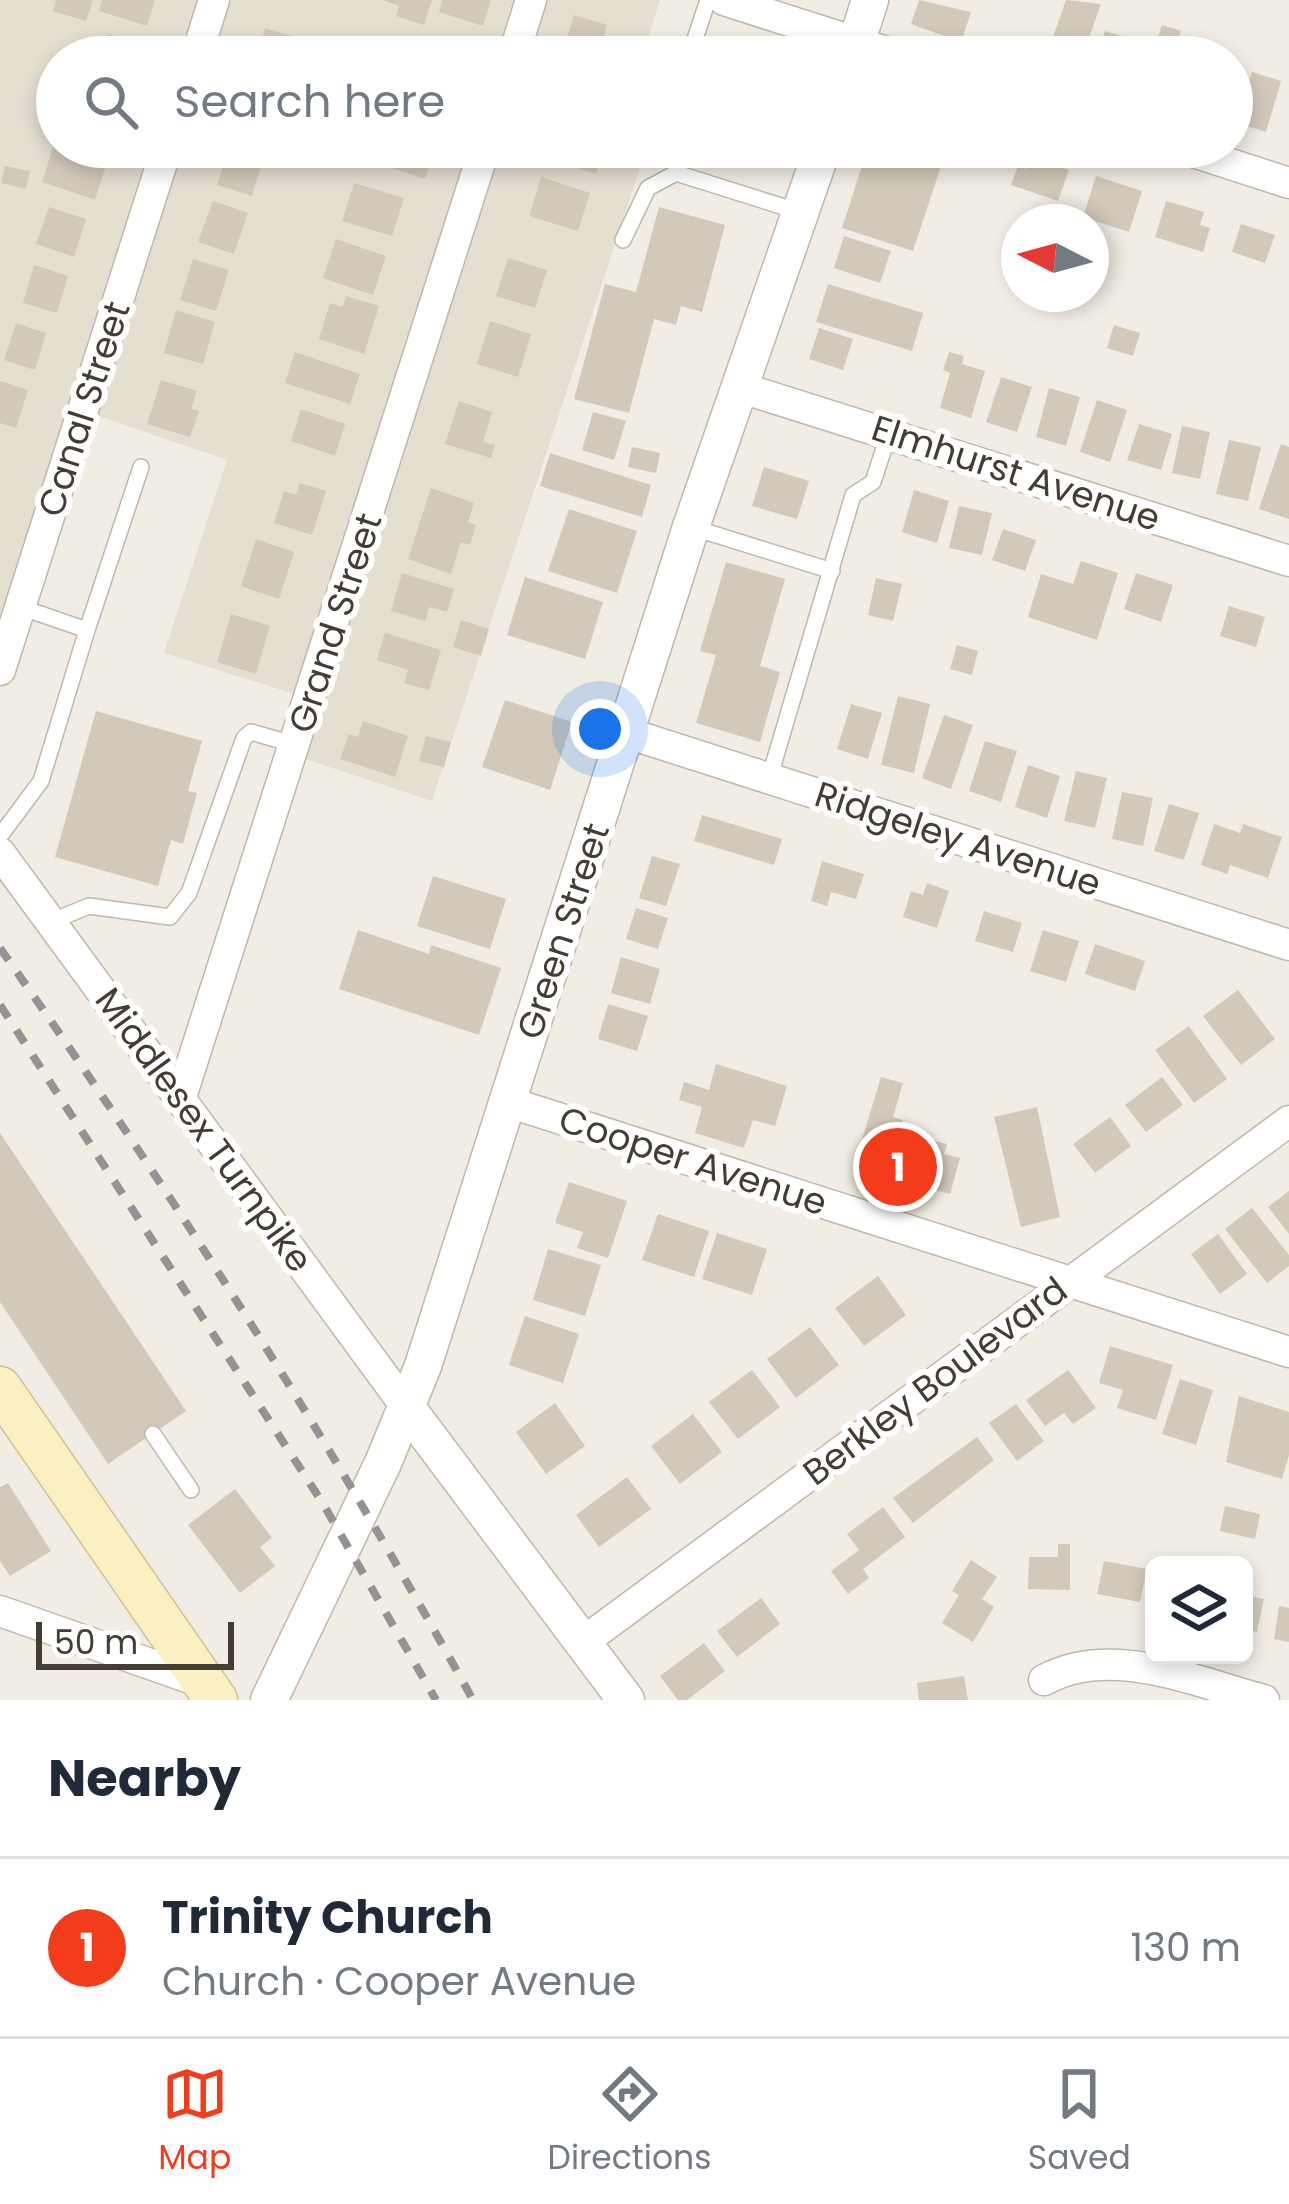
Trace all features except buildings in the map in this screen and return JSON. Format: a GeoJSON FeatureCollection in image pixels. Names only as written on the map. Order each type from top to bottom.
{"type":"FeatureCollection","features":[{"type":"Feature","properties":{"kind":"main road"},"geometry":{"type":"LineString","coordinates":[[0,1388],[210,1691]]}},
{"type":"Feature","properties":{"kind":"street"},"geometry":{"type":"LineString","coordinates":[[203,36],[214,0]]}},
{"type":"Feature","properties":{"kind":"street"},"geometry":{"type":"LineString","coordinates":[[520,36],[531,0]]}},
{"type":"Feature","properties":{"kind":"street"},"geometry":{"type":"LineString","coordinates":[[724,0],[818,36]]}},
{"type":"Feature","properties":{"kind":"street"},"geometry":{"type":"LineString","coordinates":[[859,36],[870,0]]}},
{"type":"Feature","properties":{"kind":"street","name":"Canal Street"},"geometry":{"type":"LineString","coordinates":[[0,670],[160,168]]}},
{"type":"Feature","properties":{"kind":"street","name":"Grand Street"},"geometry":{"type":"LineString","coordinates":[[181,1097],[478,168]]}},
{"type":"Feature","properties":{"kind":"street","name":"Green Street"},"geometry":{"type":"LineString","coordinates":[[269,1700],[407,1408],[691,527],[816,168]]}},
{"type":"Feature","properties":{"kind":"street"},"geometry":{"type":"LineString","coordinates":[[1243,168],[1289,183]]}},
{"type":"Feature","properties":{"kind":"street","name":"Elmhurst Avenue"},"geometry":{"type":"LineString","coordinates":[[742,388],[1289,561]]}},
{"type":"Feature","properties":{"kind":"street","name":"Ridgeley Avenue"},"geometry":{"type":"LineString","coordinates":[[626,734],[1289,945]]}},
{"type":"Feature","properties":{"kind":"street","name":"Middlesex Turnpike"},"geometry":{"type":"LineString","coordinates":[[0,853],[407,1408]]}},
{"type":"Feature","properties":{"kind":"street","name":"Cooper Avenue"},"geometry":{"type":"LineString","coordinates":[[508,1102],[1289,1352]]}},
{"type":"Feature","properties":{"kind":"street","name":"Berkley Boulevard"},"geometry":{"type":"LineString","coordinates":[[583,1642],[1289,1121]]}},
{"type":"Feature","properties":{"kind":"street"},"geometry":{"type":"LineString","coordinates":[[407,1408],[626,1700]]}},
{"type":"Feature","properties":{"kind":"street"},"geometry":{"type":"LineString","coordinates":[[0,1611],[210,1691]]}},
{"type":"Feature","properties":{"kind":"street"},"geometry":{"type":"LineString","coordinates":[[1044,1680],[1079,1664],[1120,1664],[1264,1700]]}},
{"type":"Feature","properties":{"kind":"lane"},"geometry":{"type":"LineString","coordinates":[[696,36],[708,0]]}},
{"type":"Feature","properties":{"kind":"lane"},"geometry":{"type":"LineString","coordinates":[[622,240],[647,188],[676,172],[800,212]]}},
{"type":"Feature","properties":{"kind":"lane"},"geometry":{"type":"LineString","coordinates":[[769,779],[810,654],[853,495],[873,482],[889,433]]}},
{"type":"Feature","properties":{"kind":"lane"},"geometry":{"type":"LineString","coordinates":[[0,836],[41,781],[141,467]]}},
{"type":"Feature","properties":{"kind":"lane"},"geometry":{"type":"LineString","coordinates":[[691,527],[832,572]]}},
{"type":"Feature","properties":{"kind":"lane"},"geometry":{"type":"LineString","coordinates":[[20,608],[87,630]]}},
{"type":"Feature","properties":{"kind":"lane"},"geometry":{"type":"LineString","coordinates":[[50,922],[81,906],[170,917],[177,913],[189,893],[244,738],[251,732],[296,745]]}},
{"type":"Feature","properties":{"kind":"lane"},"geometry":{"type":"LineString","coordinates":[[153,1434],[191,1490]]}},
{"type":"Feature","properties":{"kind":"shaded area"},"geometry":{"type":"Polygon","coordinates":[[[0,0],[660,0],[649,36],[36,36],[36,168],[640,168],[432,801],[293,755],[310,699],[164,653],[227,460],[84,411],[0,670],[0,0]]]}},
{"type":"Feature","properties":{"kind":"railway"},"geometry":{"type":"LineString","coordinates":[[0,948],[247,1318],[363,1507],[473,1700]]}},
{"type":"Feature","properties":{"kind":"railway"},"geometry":{"type":"LineString","coordinates":[[0,1005],[322,1502],[436,1700]]}},
{"type":"Feature","properties":{"kind":"place","name":"Trinity Church"},"geometry":{"type":"Point","coordinates":[898,1167]}}]}
